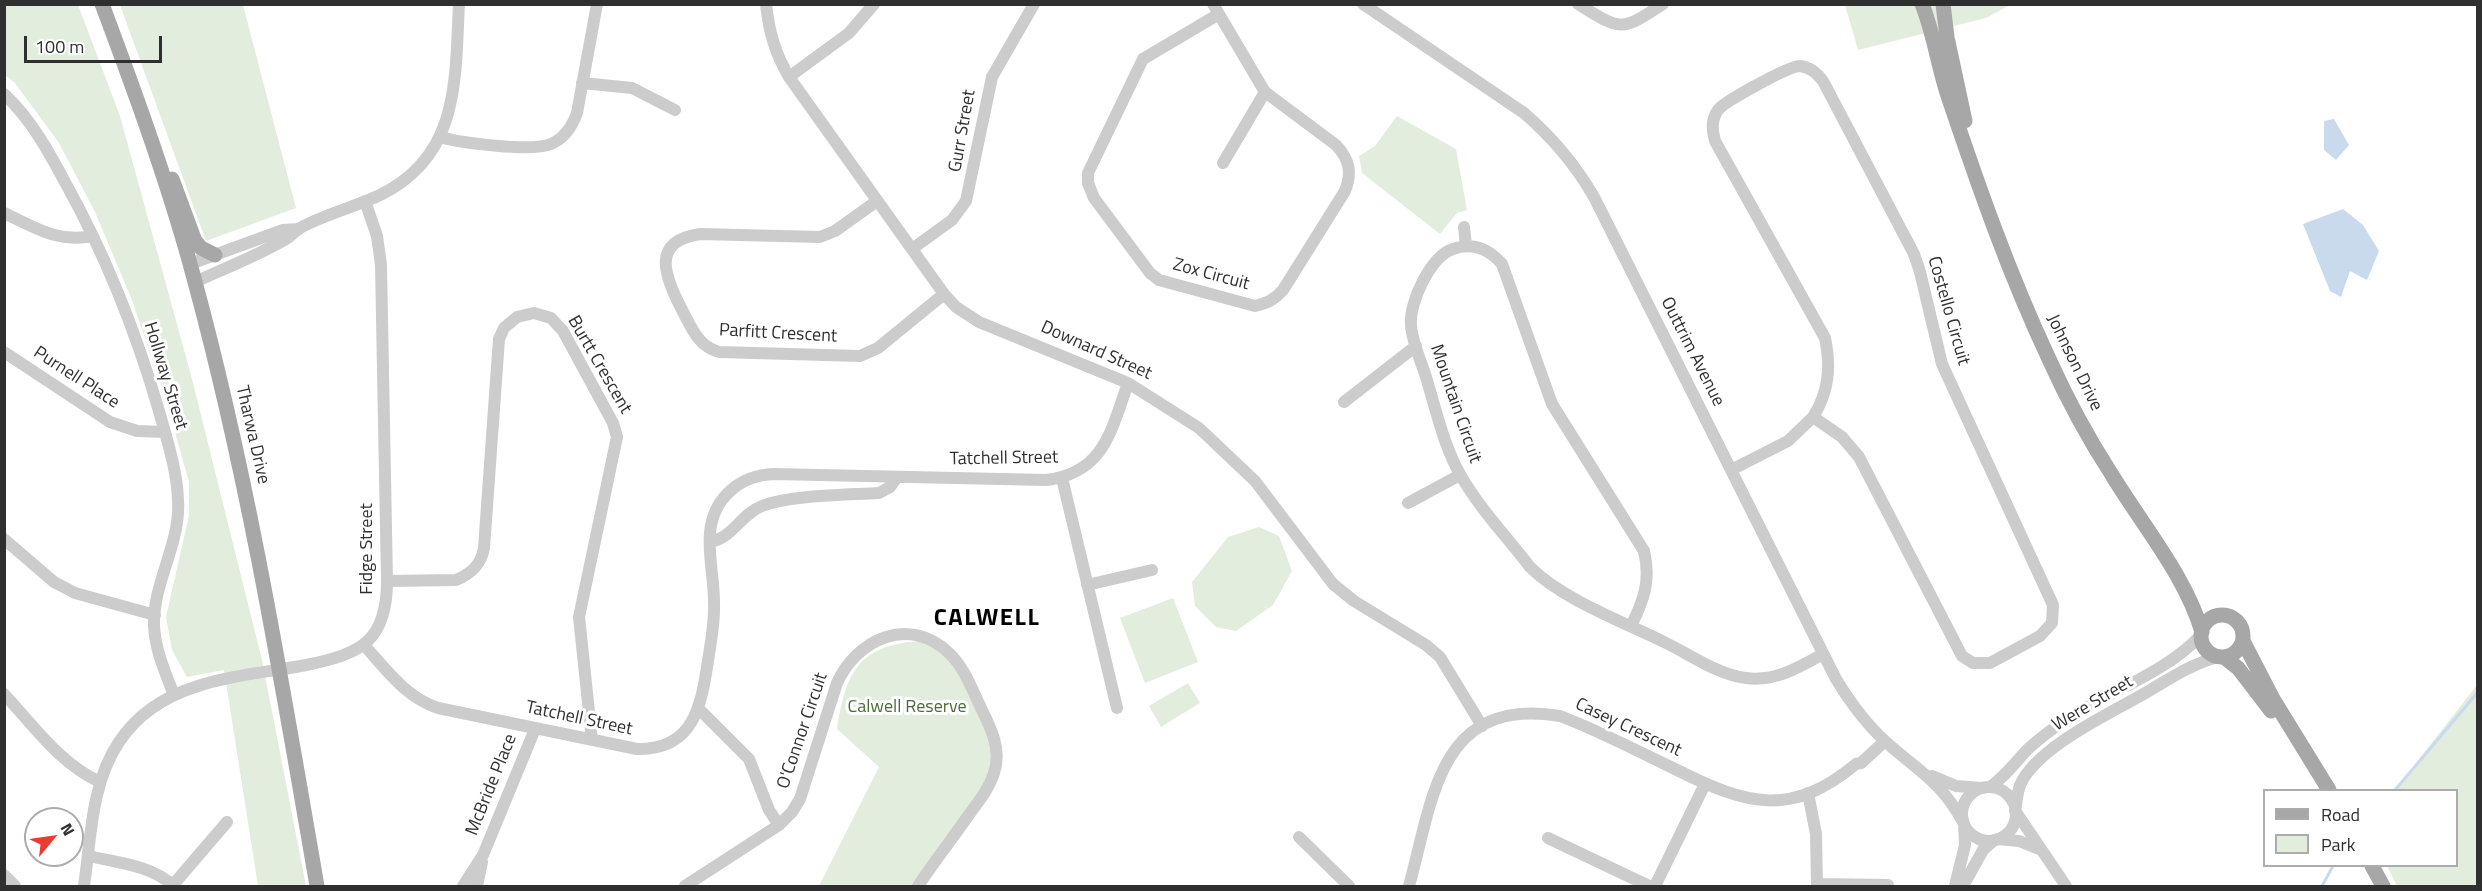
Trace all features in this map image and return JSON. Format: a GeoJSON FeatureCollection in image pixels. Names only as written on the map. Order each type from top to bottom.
{"type":"FeatureCollection","features":[{"type":"Feature","properties":{"kind":"main road","name":"Tharwa Drive"},"geometry":{"type":"LineString","coordinates":[[102,4],[156,158],[195,282],[244,485],[317,886]]}},
{"type":"Feature","properties":{"kind":"main road","name":"Johnson Drive"},"geometry":{"type":"LineString","coordinates":[[1922,4],[1944,85],[2000,245],[2050,362],[2111,474],[2171,566],[2195,610],[2202,633]]}},
{"type":"Feature","properties":{"kind":"main road","name":"Johnson Drive"},"geometry":{"type":"LineString","coordinates":[[1943,4],[1947,37],[1972,163]]}},
{"type":"Feature","properties":{"kind":"main road"},"geometry":{"type":"LineString","coordinates":[[156,158],[174,184],[195,241],[201,248],[215,255]]}},
{"type":"Feature","properties":{"kind":"main road","name":"Johnson Drive"},"geometry":{"type":"LineString","coordinates":[[2171,566],[2206,607],[2224,616]]}},
{"type":"Feature","properties":{"kind":"main road"},"geometry":{"type":"LineString","coordinates":[[2314,765],[2238,668],[2204,647],[2202,633],[2209,621],[2224,616],[2237,622],[2242,631],[2243,641],[2273,699],[2329,789]]}},
{"type":"Feature","properties":{"kind":"main road"},"geometry":{"type":"LineString","coordinates":[[2221,657],[2237,651],[2243,641]]}},
{"type":"Feature","properties":{"kind":"main road"},"geometry":{"type":"LineString","coordinates":[[2373,867],[2383,886]]}},
{"type":"Feature","properties":{"kind":"street"},"geometry":{"type":"LineString","coordinates":[[195,282],[284,241],[299,229],[391,189],[409,175],[440,137],[450,110],[455,89],[459,4]]}},
{"type":"Feature","properties":{"kind":"street"},"geometry":{"type":"LineString","coordinates":[[440,137],[456,141],[534,147],[553,144],[564,136],[572,126],[597,4]]}},
{"type":"Feature","properties":{"kind":"street","name":"Downard Street"},"geometry":{"type":"LineString","coordinates":[[766,4],[770,35],[777,56],[789,77],[944,294],[956,307],[979,322],[1128,383],[1189,421],[1231,456],[1267,496],[1333,584],[1354,601],[1426,645],[1440,657],[1482,726]]}},
{"type":"Feature","properties":{"kind":"street"},"geometry":{"type":"LineString","coordinates":[[789,77],[849,33],[874,4]]}},
{"type":"Feature","properties":{"kind":"street","name":"Gurr Street"},"geometry":{"type":"LineString","coordinates":[[912,249],[952,220],[966,201],[992,77],[1034,4]]}},
{"type":"Feature","properties":{"kind":"street","name":"Outtrim Avenue"},"geometry":{"type":"LineString","coordinates":[[1362,4],[1524,113],[1548,133],[1569,157],[1598,205],[1845,694],[1882,738],[1938,784],[1964,823]]}},
{"type":"Feature","properties":{"kind":"street"},"geometry":{"type":"LineString","coordinates":[[1578,4],[1611,24],[1619,26],[1632,24],[1663,4]]}},
{"type":"Feature","properties":{"kind":"street","name":"Zox Circuit"},"geometry":{"type":"LineString","coordinates":[[1216,9],[1265,92],[1344,153],[1350,169],[1345,191],[1283,290],[1266,304],[1255,306],[1159,280],[1146,269],[1094,198],[1088,183],[1091,163],[1143,59],[1216,9]]}},
{"type":"Feature","properties":{"kind":"street","name":"Costello Circuit"},"geometry":{"type":"LineString","coordinates":[[1731,470],[1788,441],[1813,417],[1826,392],[1829,375],[1829,356],[1818,321],[1715,141],[1712,127],[1714,118],[1722,106],[1785,70],[1797,66],[1810,69],[1823,81],[1914,254],[1941,364],[2053,605],[2054,619],[2047,631],[1990,663],[1973,663],[1962,656],[1859,457],[1842,437],[1813,417]]}},
{"type":"Feature","properties":{"kind":"street"},"geometry":{"type":"LineString","coordinates":[[582,83],[632,88],[675,110]]}},
{"type":"Feature","properties":{"kind":"street"},"geometry":{"type":"LineString","coordinates":[[1223,163],[1265,92]]}},
{"type":"Feature","properties":{"kind":"street","name":"Hollway Street"},"geometry":{"type":"LineString","coordinates":[[4,94],[30,123],[53,159],[93,236],[134,332],[165,432],[176,478],[178,511],[176,533],[155,615],[156,645],[174,695]]}},
{"type":"Feature","properties":{"kind":"street","name":"Fidge Street"},"geometry":{"type":"LineString","coordinates":[[84,886],[100,782],[111,755],[128,730],[149,710],[174,695],[207,684],[288,670],[339,658],[364,645],[375,632],[383,617],[387,600],[387,581],[381,266],[377,236],[365,201]]}},
{"type":"Feature","properties":{"kind":"street","name":"Parfitt Crescent"},"geometry":{"type":"LineString","coordinates":[[877,201],[835,231],[820,237],[700,234],[678,241],[667,255],[665,273],[668,284],[697,339],[704,346],[719,352],[860,356],[878,348],[944,294]]}},
{"type":"Feature","properties":{"kind":"street"},"geometry":{"type":"LineString","coordinates":[[4,213],[54,236],[70,239],[93,236]]}},
{"type":"Feature","properties":{"kind":"street"},"geometry":{"type":"LineString","coordinates":[[1464,227],[1466,246],[1484,249],[1502,264],[1551,404],[1644,552],[1648,567],[1646,591],[1631,626]]}},
{"type":"Feature","properties":{"kind":"street"},"geometry":{"type":"LineString","coordinates":[[190,264],[283,230],[299,229]]}},
{"type":"Feature","properties":{"kind":"street","name":"Mountain Circuit"},"geometry":{"type":"LineString","coordinates":[[1466,246],[1453,249],[1437,260],[1416,294],[1411,324],[1416,346],[1460,475],[1543,580],[1721,670],[1747,678],[1765,679],[1783,675],[1823,654]]}},
{"type":"Feature","properties":{"kind":"street","name":"Burtt Crescent"},"geometry":{"type":"LineString","coordinates":[[387,581],[456,580],[466,576],[478,564],[484,548],[499,339],[508,324],[517,316],[534,313],[551,318],[563,331],[613,423],[617,437],[579,617],[592,741]]}},
{"type":"Feature","properties":{"kind":"street"},"geometry":{"type":"LineString","coordinates":[[1344,402],[1416,346]]}},
{"type":"Feature","properties":{"kind":"street","name":"Purnell Place"},"geometry":{"type":"LineString","coordinates":[[4,352],[110,422],[136,431],[165,432]]}},
{"type":"Feature","properties":{"kind":"street","name":"Tatchell Street"},"geometry":{"type":"LineString","coordinates":[[364,645],[410,695],[423,703],[592,741],[637,749],[660,746],[675,740],[687,730],[699,709],[714,623],[710,542],[713,518],[720,503],[730,491],[750,478],[774,474],[1046,480],[1062,478],[1082,469],[1098,453],[1128,383]]}},
{"type":"Feature","properties":{"kind":"street"},"geometry":{"type":"LineString","coordinates":[[1408,503],[1460,475]]}},
{"type":"Feature","properties":{"kind":"street"},"geometry":{"type":"LineString","coordinates":[[710,542],[727,536],[744,517],[764,505],[780,501],[879,493],[890,487],[897,477]]}},
{"type":"Feature","properties":{"kind":"street"},"geometry":{"type":"LineString","coordinates":[[1062,478],[1117,708]]}},
{"type":"Feature","properties":{"kind":"street"},"geometry":{"type":"LineString","coordinates":[[4,539],[45,575],[75,593],[155,615]]}},
{"type":"Feature","properties":{"kind":"street"},"geometry":{"type":"LineString","coordinates":[[1088,585],[1152,570]]}},
{"type":"Feature","properties":{"kind":"street","name":"Were Street"},"geometry":{"type":"LineString","coordinates":[[1986,787],[2008,773],[2028,750],[2058,725],[2089,705],[2187,651],[2202,633]]}},
{"type":"Feature","properties":{"kind":"street","name":"O'Connor Circuit"},"geometry":{"type":"LineString","coordinates":[[685,886],[779,825],[792,812],[800,799],[837,683],[844,668],[855,654],[869,644],[885,637],[910,635],[927,639],[949,653],[964,673],[993,732],[996,748],[996,765],[988,788],[918,886]]}},
{"type":"Feature","properties":{"kind":"street","name":"Were Street"},"geometry":{"type":"LineString","coordinates":[[2015,812],[2021,782],[2037,763],[2071,735],[2176,675],[2205,660],[2221,657]]}},
{"type":"Feature","properties":{"kind":"street"},"geometry":{"type":"LineString","coordinates":[[4,693],[67,763],[100,782]]}},
{"type":"Feature","properties":{"kind":"street"},"geometry":{"type":"LineString","coordinates":[[699,709],[749,759],[769,810],[779,825]]}},
{"type":"Feature","properties":{"kind":"street","name":"Casey Crescent"},"geometry":{"type":"LineString","coordinates":[[1409,886],[1438,778],[1454,750],[1482,726],[1500,718],[1520,713],[1540,712],[1560,716],[1705,784],[1733,796],[1755,800],[1787,799],[1808,794],[1831,783],[1856,764],[1861,763],[1882,738]]}},
{"type":"Feature","properties":{"kind":"street","name":"McBride Place"},"geometry":{"type":"LineString","coordinates":[[463,886],[483,855],[534,729]]}},
{"type":"Feature","properties":{"kind":"street","name":"Outtrim Avenue"},"geometry":{"type":"LineString","coordinates":[[1926,773],[1956,786],[1986,787]]}},
{"type":"Feature","properties":{"kind":"street"},"geometry":{"type":"LineString","coordinates":[[1655,886],[1705,784]]}},
{"type":"Feature","properties":{"kind":"street"},"geometry":{"type":"LineString","coordinates":[[1955,886],[1965,845],[1962,810],[1966,799],[1986,787],[2000,789],[2009,796],[2015,812],[2066,886]]}},
{"type":"Feature","properties":{"kind":"street"},"geometry":{"type":"LineString","coordinates":[[1808,794],[1816,834],[1817,885],[1888,885]]}},
{"type":"Feature","properties":{"kind":"street"},"geometry":{"type":"LineString","coordinates":[[1963,886],[1983,850],[2010,829],[2015,812]]}},
{"type":"Feature","properties":{"kind":"street"},"geometry":{"type":"LineString","coordinates":[[89,856],[144,868],[160,875],[173,886],[227,822]]}},
{"type":"Feature","properties":{"kind":"street"},"geometry":{"type":"LineString","coordinates":[[1964,823],[1974,836],[1985,840],[2019,841],[2040,850]]}},
{"type":"Feature","properties":{"kind":"street"},"geometry":{"type":"LineString","coordinates":[[1299,837],[1349,886]]}},
{"type":"Feature","properties":{"kind":"street"},"geometry":{"type":"LineString","coordinates":[[1548,838],[1649,886]]}},
{"type":"Feature","properties":{"kind":"street","name":"McBride Place"},"geometry":{"type":"LineString","coordinates":[[477,886],[483,855]]}},
{"type":"Feature","properties":{"kind":"street"},"geometry":{"type":"LineString","coordinates":[[4,875],[15,886]]}},
{"type":"Feature","properties":{"kind":"green space"},"geometry":{"type":"Polygon","coordinates":[[[5,5],[78,5],[120,116],[192,379],[262,660],[306,886],[258,886],[224,670],[187,677],[172,650],[166,617],[189,515],[189,482],[164,394],[132,300],[95,212],[59,143],[15,83],[5,75],[5,5]]]}},
{"type":"Feature","properties":{"kind":"green space"},"geometry":{"type":"Polygon","coordinates":[[[120,5],[243,5],[296,208],[206,241],[120,5]]]}},
{"type":"Feature","properties":{"kind":"green space"},"geometry":{"type":"Polygon","coordinates":[[[1845,5],[2010,5],[1986,18],[1858,50],[1845,5]]]}},
{"type":"Feature","properties":{"kind":"green space"},"geometry":{"type":"Polygon","coordinates":[[[1397,116],[1456,149],[1467,210],[1457,213],[1440,234],[1362,173],[1359,156],[1375,146],[1397,116]]]}},
{"type":"Feature","properties":{"kind":"green space"},"geometry":{"type":"Polygon","coordinates":[[[1259,527],[1279,536],[1292,571],[1273,605],[1236,631],[1216,627],[1195,606],[1192,582],[1228,537],[1259,527]]]}},
{"type":"Feature","properties":{"kind":"green space"},"geometry":{"type":"Polygon","coordinates":[[[1173,598],[1198,662],[1145,683],[1120,618],[1173,598]]]}},
{"type":"Feature","properties":{"kind":"green space","name":"Calwell Reserve"},"geometry":{"type":"Polygon","coordinates":[[[920,641],[944,652],[960,672],[993,741],[990,777],[916,886],[816,886],[820,884],[879,767],[837,729],[845,692],[859,666],[869,656],[899,644],[920,641]]]}},
{"type":"Feature","properties":{"kind":"green space"},"geometry":{"type":"Polygon","coordinates":[[[1188,683],[1200,703],[1161,727],[1149,706],[1188,683]]]}},
{"type":"Feature","properties":{"kind":"green space"},"geometry":{"type":"Polygon","coordinates":[[[2477,685],[2477,886],[2397,886],[2388,867],[2458,867],[2458,789],[2396,789],[2477,685]]]}},
{"type":"Feature","properties":{"kind":"water"},"geometry":{"type":"Polygon","coordinates":[[[2334,119],[2349,145],[2336,160],[2324,150],[2324,121],[2334,119]]]}},
{"type":"Feature","properties":{"kind":"water"},"geometry":{"type":"Polygon","coordinates":[[[2343,209],[2363,225],[2379,251],[2367,280],[2350,271],[2341,297],[2330,291],[2303,224],[2343,209]]]}},
{"type":"Feature","properties":{"kind":"waterway"},"geometry":{"type":"LineString","coordinates":[[2396,789],[2478,692]]}},
{"type":"Feature","properties":{"kind":"waterway"},"geometry":{"type":"LineString","coordinates":[[2322,886],[2332,867]]}},
{"type":"Feature","properties":{"kind":"district","name":"CALWELL"},"geometry":{"type":"Point","coordinates":[987,619]}}]}
